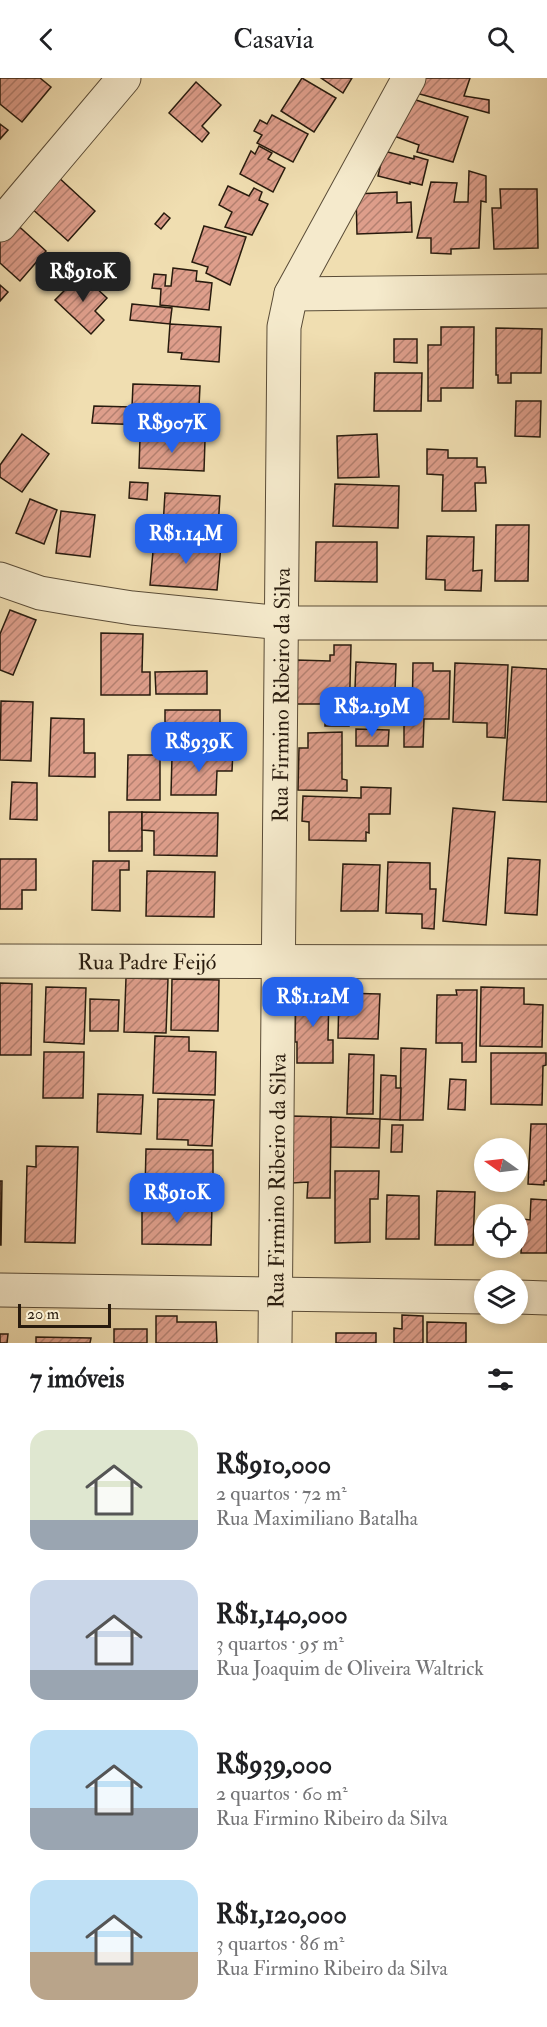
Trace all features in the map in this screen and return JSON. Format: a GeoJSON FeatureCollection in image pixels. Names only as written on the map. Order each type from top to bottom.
{"type":"FeatureCollection","features":[{"type":"Feature","properties":{"kind":"street"},"geometry":{"type":"LineString","coordinates":[[0,225],[124,78]]}},
{"type":"Feature","properties":{"kind":"street","name":"Rua Firmino Ribeiro da Silva"},"geometry":{"type":"LineString","coordinates":[[275,1343],[284,327],[291,294],[409,78]]}},
{"type":"Feature","properties":{"kind":"street"},"geometry":{"type":"LineString","coordinates":[[291,294],[547,291]]}},
{"type":"Feature","properties":{"kind":"street"},"geometry":{"type":"LineString","coordinates":[[0,579],[40,593],[86,601],[282,623],[547,623]]}},
{"type":"Feature","properties":{"kind":"street","name":"Rua Padre Feijó"},"geometry":{"type":"LineString","coordinates":[[0,961],[547,962]]}},
{"type":"Feature","properties":{"kind":"street"},"geometry":{"type":"LineString","coordinates":[[0,1290],[474,1297]]}},
{"type":"Feature","properties":{"kind":"street"},"geometry":{"type":"LineString","coordinates":[[528,1297],[547,1298]]}},
{"type":"Feature","properties":{"kind":"building"},"geometry":{"type":"Polygon","coordinates":[[[0,78],[40,78],[51,87],[22,122],[0,104],[0,78]]]}},
{"type":"Feature","properties":{"kind":"building"},"geometry":{"type":"Polygon","coordinates":[[[302,78],[336,98],[314,132],[281,111],[302,78]]]}},
{"type":"Feature","properties":{"kind":"building"},"geometry":{"type":"Polygon","coordinates":[[[321,78],[352,78],[343,93],[321,78]]]}},
{"type":"Feature","properties":{"kind":"building"},"geometry":{"type":"Polygon","coordinates":[[[422,78],[470,78],[464,96],[489,100],[489,113],[416,93],[422,78]]]}},
{"type":"Feature","properties":{"kind":"building"},"geometry":{"type":"Polygon","coordinates":[[[196,82],[221,105],[202,126],[209,133],[202,142],[169,113],[196,82]]]}},
{"type":"Feature","properties":{"kind":"building"},"geometry":{"type":"Polygon","coordinates":[[[407,97],[468,117],[453,162],[417,152],[419,145],[394,136],[407,97]]]}},
{"type":"Feature","properties":{"kind":"building"},"geometry":{"type":"Polygon","coordinates":[[[272,115],[308,134],[293,162],[257,143],[262,135],[254,131],[260,120],[267,124],[272,115]]]}},
{"type":"Feature","properties":{"kind":"building"},"geometry":{"type":"Polygon","coordinates":[[[0,124],[8,130],[0,139],[0,124]]]}},
{"type":"Feature","properties":{"kind":"building"},"geometry":{"type":"Polygon","coordinates":[[[259,146],[272,153],[268,159],[285,168],[273,192],[240,174],[251,151],[255,154],[259,146]]]}},
{"type":"Feature","properties":{"kind":"building"},"geometry":{"type":"Polygon","coordinates":[[[384,151],[414,159],[414,156],[428,160],[422,185],[378,176],[384,151]]]}},
{"type":"Feature","properties":{"kind":"building"},"geometry":{"type":"Polygon","coordinates":[[[469,171],[486,176],[486,202],[481,201],[479,248],[451,249],[451,254],[431,253],[431,238],[417,238],[431,182],[457,183],[454,202],[468,202],[469,171]]]}},
{"type":"Feature","properties":{"kind":"building"},"geometry":{"type":"Polygon","coordinates":[[[57,176],[95,211],[68,241],[30,207],[57,176]]]}},
{"type":"Feature","properties":{"kind":"building"},"geometry":{"type":"Polygon","coordinates":[[[228,186],[249,196],[254,188],[262,192],[259,200],[268,204],[252,235],[225,227],[232,212],[219,205],[228,186]]]}},
{"type":"Feature","properties":{"kind":"building"},"geometry":{"type":"Polygon","coordinates":[[[500,189],[537,189],[538,248],[494,249],[492,208],[501,208],[500,189]]]}},
{"type":"Feature","properties":{"kind":"building"},"geometry":{"type":"Polygon","coordinates":[[[397,192],[397,203],[411,202],[412,232],[357,234],[356,194],[397,192]]]}},
{"type":"Feature","properties":{"kind":"building"},"geometry":{"type":"Polygon","coordinates":[[[164,213],[170,218],[161,229],[155,224],[164,213]]]}},
{"type":"Feature","properties":{"kind":"building"},"geometry":{"type":"Polygon","coordinates":[[[13,221],[46,251],[20,281],[0,263],[0,235],[13,221]]]}},
{"type":"Feature","properties":{"kind":"building"},"geometry":{"type":"Polygon","coordinates":[[[204,226],[246,237],[230,285],[206,273],[208,267],[192,262],[204,226]]]}},
{"type":"Feature","properties":{"kind":"building"},"geometry":{"type":"Polygon","coordinates":[[[173,268],[197,271],[196,281],[212,283],[209,310],[160,305],[161,289],[152,288],[154,274],[166,275],[165,286],[171,286],[173,268]]]}},
{"type":"Feature","properties":{"kind":"building"},"geometry":{"type":"Polygon","coordinates":[[[81,274],[107,298],[95,311],[104,320],[91,334],[55,300],[81,274]]]}},
{"type":"Feature","properties":{"kind":"building"},"geometry":{"type":"Polygon","coordinates":[[[0,285],[8,292],[0,301],[0,285]]]}},
{"type":"Feature","properties":{"kind":"building"},"geometry":{"type":"Polygon","coordinates":[[[132,304],[172,308],[170,324],[130,320],[132,304]]]}},
{"type":"Feature","properties":{"kind":"building"},"geometry":{"type":"Polygon","coordinates":[[[170,324],[221,327],[219,362],[181,359],[182,353],[168,352],[170,324]]]}},
{"type":"Feature","properties":{"kind":"building"},"geometry":{"type":"Polygon","coordinates":[[[441,327],[474,327],[473,388],[441,388],[441,401],[428,401],[428,345],[441,345],[441,327]]]}},
{"type":"Feature","properties":{"kind":"building"},"geometry":{"type":"Polygon","coordinates":[[[496,328],[542,329],[541,373],[511,373],[511,383],[498,383],[496,328]]]}},
{"type":"Feature","properties":{"kind":"building"},"geometry":{"type":"Polygon","coordinates":[[[394,339],[417,339],[417,363],[394,362],[394,339]]]}},
{"type":"Feature","properties":{"kind":"building"},"geometry":{"type":"Polygon","coordinates":[[[375,373],[422,373],[421,411],[374,411],[375,373]]]}},
{"type":"Feature","properties":{"kind":"building"},"geometry":{"type":"Polygon","coordinates":[[[133,384],[200,386],[198,427],[177,426],[178,418],[145,417],[145,425],[92,423],[94,406],[132,407],[133,384]]]}},
{"type":"Feature","properties":{"kind":"building"},"geometry":{"type":"Polygon","coordinates":[[[516,401],[541,401],[540,437],[515,436],[516,401]]]}},
{"type":"Feature","properties":{"kind":"building"},"geometry":{"type":"Polygon","coordinates":[[[22,434],[49,454],[22,492],[0,477],[0,465],[22,434]]]}},
{"type":"Feature","properties":{"kind":"building"},"geometry":{"type":"Polygon","coordinates":[[[377,434],[379,477],[338,478],[337,436],[377,434]]]}},
{"type":"Feature","properties":{"kind":"building"},"geometry":{"type":"Polygon","coordinates":[[[140,438],[205,440],[204,471],[139,468],[140,438]]]}},
{"type":"Feature","properties":{"kind":"building"},"geometry":{"type":"Polygon","coordinates":[[[427,449],[448,450],[448,458],[477,458],[477,467],[485,467],[486,483],[475,483],[476,511],[442,511],[443,475],[427,474],[427,449]]]}},
{"type":"Feature","properties":{"kind":"building"},"geometry":{"type":"Polygon","coordinates":[[[130,482],[148,483],[147,500],[129,498],[130,482]]]}},
{"type":"Feature","properties":{"kind":"building"},"geometry":{"type":"Polygon","coordinates":[[[335,484],[399,486],[398,528],[333,526],[335,484]]]}},
{"type":"Feature","properties":{"kind":"building"},"geometry":{"type":"Polygon","coordinates":[[[165,493],[220,496],[218,529],[163,526],[165,493]]]}},
{"type":"Feature","properties":{"kind":"building"},"geometry":{"type":"Polygon","coordinates":[[[30,499],[57,510],[44,544],[16,533],[30,499]]]}},
{"type":"Feature","properties":{"kind":"building"},"geometry":{"type":"Polygon","coordinates":[[[61,511],[95,515],[90,557],[56,553],[61,511]]]}},
{"type":"Feature","properties":{"kind":"building"},"geometry":{"type":"Polygon","coordinates":[[[496,525],[529,525],[528,581],[495,581],[496,525]]]}},
{"type":"Feature","properties":{"kind":"building"},"geometry":{"type":"Polygon","coordinates":[[[427,536],[474,537],[473,571],[482,570],[481,591],[445,590],[445,580],[426,579],[427,536]]]}},
{"type":"Feature","properties":{"kind":"building"},"geometry":{"type":"Polygon","coordinates":[[[154,540],[221,545],[217,590],[150,585],[154,540]]]}},
{"type":"Feature","properties":{"kind":"building"},"geometry":{"type":"Polygon","coordinates":[[[316,542],[377,542],[377,582],[315,581],[316,542]]]}},
{"type":"Feature","properties":{"kind":"building"},"geometry":{"type":"Polygon","coordinates":[[[10,610],[36,620],[13,675],[0,670],[0,634],[10,610]]]}},
{"type":"Feature","properties":{"kind":"building"},"geometry":{"type":"Polygon","coordinates":[[[101,633],[143,634],[142,672],[150,672],[150,695],[101,695],[101,633]]]}},
{"type":"Feature","properties":{"kind":"building"},"geometry":{"type":"Polygon","coordinates":[[[334,645],[351,645],[349,726],[325,726],[325,704],[295,704],[297,660],[330,661],[330,655],[334,655],[334,645]]]}},
{"type":"Feature","properties":{"kind":"building"},"geometry":{"type":"Polygon","coordinates":[[[356,662],[396,664],[394,717],[354,715],[356,662]]]}},
{"type":"Feature","properties":{"kind":"building"},"geometry":{"type":"Polygon","coordinates":[[[413,663],[433,663],[433,671],[450,671],[449,719],[424,719],[423,747],[404,747],[404,721],[412,721],[413,663]]]}},
{"type":"Feature","properties":{"kind":"building"},"geometry":{"type":"Polygon","coordinates":[[[455,663],[508,665],[505,738],[487,737],[487,723],[453,722],[455,663]]]}},
{"type":"Feature","properties":{"kind":"building"},"geometry":{"type":"Polygon","coordinates":[[[512,667],[547,669],[547,802],[503,800],[512,667]]]}},
{"type":"Feature","properties":{"kind":"building"},"geometry":{"type":"Polygon","coordinates":[[[207,671],[207,694],[156,694],[155,672],[207,671]]]}},
{"type":"Feature","properties":{"kind":"building"},"geometry":{"type":"Polygon","coordinates":[[[1,701],[33,702],[31,761],[0,760],[1,701]]]}},
{"type":"Feature","properties":{"kind":"building"},"geometry":{"type":"Polygon","coordinates":[[[165,710],[220,710],[220,741],[165,740],[165,710]]]}},
{"type":"Feature","properties":{"kind":"building"},"geometry":{"type":"Polygon","coordinates":[[[51,718],[84,719],[84,753],[95,753],[95,777],[49,776],[51,718]]]}},
{"type":"Feature","properties":{"kind":"building"},"geometry":{"type":"Polygon","coordinates":[[[356,729],[389,730],[388,746],[356,746],[356,729]]]}},
{"type":"Feature","properties":{"kind":"building"},"geometry":{"type":"Polygon","coordinates":[[[342,732],[342,779],[347,780],[347,791],[298,790],[299,748],[308,748],[308,733],[342,732]]]}},
{"type":"Feature","properties":{"kind":"building"},"geometry":{"type":"Polygon","coordinates":[[[213,750],[233,750],[232,771],[217,771],[216,795],[171,795],[172,756],[213,756],[213,750]]]}},
{"type":"Feature","properties":{"kind":"building"},"geometry":{"type":"Polygon","coordinates":[[[128,755],[160,755],[160,800],[127,800],[128,755]]]}},
{"type":"Feature","properties":{"kind":"building"},"geometry":{"type":"Polygon","coordinates":[[[12,782],[37,783],[37,820],[10,819],[12,782]]]}},
{"type":"Feature","properties":{"kind":"building"},"geometry":{"type":"Polygon","coordinates":[[[361,787],[391,788],[390,814],[369,814],[369,833],[366,832],[366,841],[309,840],[309,822],[302,821],[303,796],[361,798],[361,787]]]}},
{"type":"Feature","properties":{"kind":"building"},"geometry":{"type":"Polygon","coordinates":[[[453,808],[495,812],[486,925],[443,921],[453,808]]]}},
{"type":"Feature","properties":{"kind":"building"},"geometry":{"type":"Polygon","coordinates":[[[109,812],[142,812],[142,851],[109,851],[109,812]]]}},
{"type":"Feature","properties":{"kind":"building"},"geometry":{"type":"Polygon","coordinates":[[[142,812],[218,813],[217,856],[154,855],[154,831],[142,830],[142,812]]]}},
{"type":"Feature","properties":{"kind":"building"},"geometry":{"type":"Polygon","coordinates":[[[508,858],[540,860],[537,915],[505,913],[508,858]]]}},
{"type":"Feature","properties":{"kind":"building"},"geometry":{"type":"Polygon","coordinates":[[[0,859],[36,859],[36,890],[22,890],[22,909],[0,909],[0,859]]]}},
{"type":"Feature","properties":{"kind":"building"},"geometry":{"type":"Polygon","coordinates":[[[93,861],[129,861],[129,870],[120,870],[120,911],[92,910],[93,861]]]}},
{"type":"Feature","properties":{"kind":"building"},"geometry":{"type":"Polygon","coordinates":[[[388,862],[430,863],[430,889],[436,889],[434,929],[422,928],[422,914],[386,913],[388,862]]]}},
{"type":"Feature","properties":{"kind":"building"},"geometry":{"type":"Polygon","coordinates":[[[343,864],[380,865],[378,911],[341,911],[343,864]]]}},
{"type":"Feature","properties":{"kind":"building"},"geometry":{"type":"Polygon","coordinates":[[[147,871],[215,872],[214,917],[146,916],[147,871]]]}},
{"type":"Feature","properties":{"kind":"building"},"geometry":{"type":"Polygon","coordinates":[[[126,978],[168,979],[166,1033],[124,1032],[126,978]]]}},
{"type":"Feature","properties":{"kind":"building"},"geometry":{"type":"Polygon","coordinates":[[[172,979],[219,980],[218,1031],[171,1030],[172,979]]]}},
{"type":"Feature","properties":{"kind":"building"},"geometry":{"type":"Polygon","coordinates":[[[0,983],[32,984],[31,1055],[0,1055],[0,983]]]}},
{"type":"Feature","properties":{"kind":"building"},"geometry":{"type":"Polygon","coordinates":[[[46,987],[86,988],[84,1044],[44,1042],[46,987]]]}},
{"type":"Feature","properties":{"kind":"building"},"geometry":{"type":"Polygon","coordinates":[[[481,987],[524,988],[524,1004],[543,1005],[542,1047],[480,1046],[481,987]]]}},
{"type":"Feature","properties":{"kind":"building"},"geometry":{"type":"Polygon","coordinates":[[[456,990],[477,990],[476,1062],[462,1062],[462,1043],[436,1043],[437,995],[457,995],[456,990]]]}},
{"type":"Feature","properties":{"kind":"building"},"geometry":{"type":"Polygon","coordinates":[[[296,992],[329,993],[328,1040],[333,1040],[333,1063],[297,1063],[296,992]]]}},
{"type":"Feature","properties":{"kind":"building"},"geometry":{"type":"Polygon","coordinates":[[[339,993],[380,994],[378,1039],[338,1038],[339,993]]]}},
{"type":"Feature","properties":{"kind":"building"},"geometry":{"type":"Polygon","coordinates":[[[90,999],[119,1000],[118,1031],[90,1031],[90,999]]]}},
{"type":"Feature","properties":{"kind":"building"},"geometry":{"type":"Polygon","coordinates":[[[155,1036],[189,1037],[189,1051],[216,1052],[215,1095],[153,1093],[155,1036]]]}},
{"type":"Feature","properties":{"kind":"building"},"geometry":{"type":"Polygon","coordinates":[[[401,1048],[426,1049],[423,1120],[400,1120],[401,1048]]]}},
{"type":"Feature","properties":{"kind":"building"},"geometry":{"type":"Polygon","coordinates":[[[44,1052],[84,1052],[83,1098],[43,1098],[44,1052]]]}},
{"type":"Feature","properties":{"kind":"building"},"geometry":{"type":"Polygon","coordinates":[[[491,1053],[546,1053],[546,1065],[543,1066],[542,1105],[491,1104],[491,1053]]]}},
{"type":"Feature","properties":{"kind":"building"},"geometry":{"type":"Polygon","coordinates":[[[349,1054],[374,1055],[373,1114],[347,1114],[349,1054]]]}},
{"type":"Feature","properties":{"kind":"building"},"geometry":{"type":"Polygon","coordinates":[[[381,1075],[396,1076],[396,1088],[401,1088],[400,1120],[380,1119],[381,1075]]]}},
{"type":"Feature","properties":{"kind":"building"},"geometry":{"type":"Polygon","coordinates":[[[450,1079],[466,1080],[465,1110],[448,1109],[450,1079]]]}},
{"type":"Feature","properties":{"kind":"building"},"geometry":{"type":"Polygon","coordinates":[[[98,1094],[143,1095],[141,1134],[97,1132],[98,1094]]]}},
{"type":"Feature","properties":{"kind":"building"},"geometry":{"type":"Polygon","coordinates":[[[158,1099],[214,1100],[212,1146],[188,1145],[188,1140],[157,1139],[158,1099]]]}},
{"type":"Feature","properties":{"kind":"building"},"geometry":{"type":"Polygon","coordinates":[[[292,1116],[331,1117],[330,1198],[307,1198],[308,1182],[292,1183],[292,1116]]]}},
{"type":"Feature","properties":{"kind":"building"},"geometry":{"type":"Polygon","coordinates":[[[331,1117],[380,1119],[379,1148],[331,1147],[331,1117]]]}},
{"type":"Feature","properties":{"kind":"building"},"geometry":{"type":"Polygon","coordinates":[[[531,1124],[547,1124],[547,1181],[544,1181],[544,1185],[528,1184],[531,1124]]]}},
{"type":"Feature","properties":{"kind":"building"},"geometry":{"type":"Polygon","coordinates":[[[392,1125],[403,1125],[402,1152],[391,1152],[392,1125]]]}},
{"type":"Feature","properties":{"kind":"building"},"geometry":{"type":"Polygon","coordinates":[[[36,1146],[78,1147],[75,1243],[25,1242],[27,1166],[36,1167],[36,1146]]]}},
{"type":"Feature","properties":{"kind":"building"},"geometry":{"type":"Polygon","coordinates":[[[146,1149],[213,1150],[213,1175],[219,1176],[219,1202],[197,1202],[198,1192],[145,1191],[146,1149]]]}},
{"type":"Feature","properties":{"kind":"building"},"geometry":{"type":"Polygon","coordinates":[[[335,1171],[379,1171],[378,1199],[370,1199],[370,1242],[335,1243],[335,1171]]]}},
{"type":"Feature","properties":{"kind":"building"},"geometry":{"type":"Polygon","coordinates":[[[0,1181],[2,1181],[1,1245],[0,1245],[0,1181]]]}},
{"type":"Feature","properties":{"kind":"building"},"geometry":{"type":"Polygon","coordinates":[[[437,1191],[475,1192],[473,1245],[435,1245],[437,1191]]]}},
{"type":"Feature","properties":{"kind":"building"},"geometry":{"type":"Polygon","coordinates":[[[387,1195],[419,1196],[419,1239],[386,1239],[387,1195]]]}},
{"type":"Feature","properties":{"kind":"building"},"geometry":{"type":"Polygon","coordinates":[[[531,1199],[547,1200],[547,1253],[528,1253],[528,1220],[530,1220],[531,1199]]]}},
{"type":"Feature","properties":{"kind":"building"},"geometry":{"type":"Polygon","coordinates":[[[142,1204],[212,1205],[211,1245],[142,1244],[142,1204]]]}},
{"type":"Feature","properties":{"kind":"building"},"geometry":{"type":"Polygon","coordinates":[[[402,1315],[423,1316],[423,1343],[394,1343],[394,1328],[402,1329],[402,1315]]]}},
{"type":"Feature","properties":{"kind":"building"},"geometry":{"type":"Polygon","coordinates":[[[156,1316],[177,1316],[177,1322],[216,1322],[217,1343],[156,1343],[156,1316]]]}},
{"type":"Feature","properties":{"kind":"building"},"geometry":{"type":"Polygon","coordinates":[[[427,1322],[466,1323],[466,1343],[427,1343],[427,1322]]]}},
{"type":"Feature","properties":{"kind":"building"},"geometry":{"type":"Polygon","coordinates":[[[114,1329],[147,1329],[147,1343],[114,1343],[114,1329]]]}},
{"type":"Feature","properties":{"kind":"building"},"geometry":{"type":"Polygon","coordinates":[[[336,1333],[376,1333],[376,1343],[336,1343],[336,1333]]]}},
{"type":"Feature","properties":{"kind":"building"},"geometry":{"type":"Polygon","coordinates":[[[0,1334],[8,1334],[7,1343],[0,1343],[0,1334]]]}},
{"type":"Feature","properties":{"kind":"building"},"geometry":{"type":"Polygon","coordinates":[[[36,1337],[91,1338],[90,1343],[36,1343],[36,1337]]]}}]}
